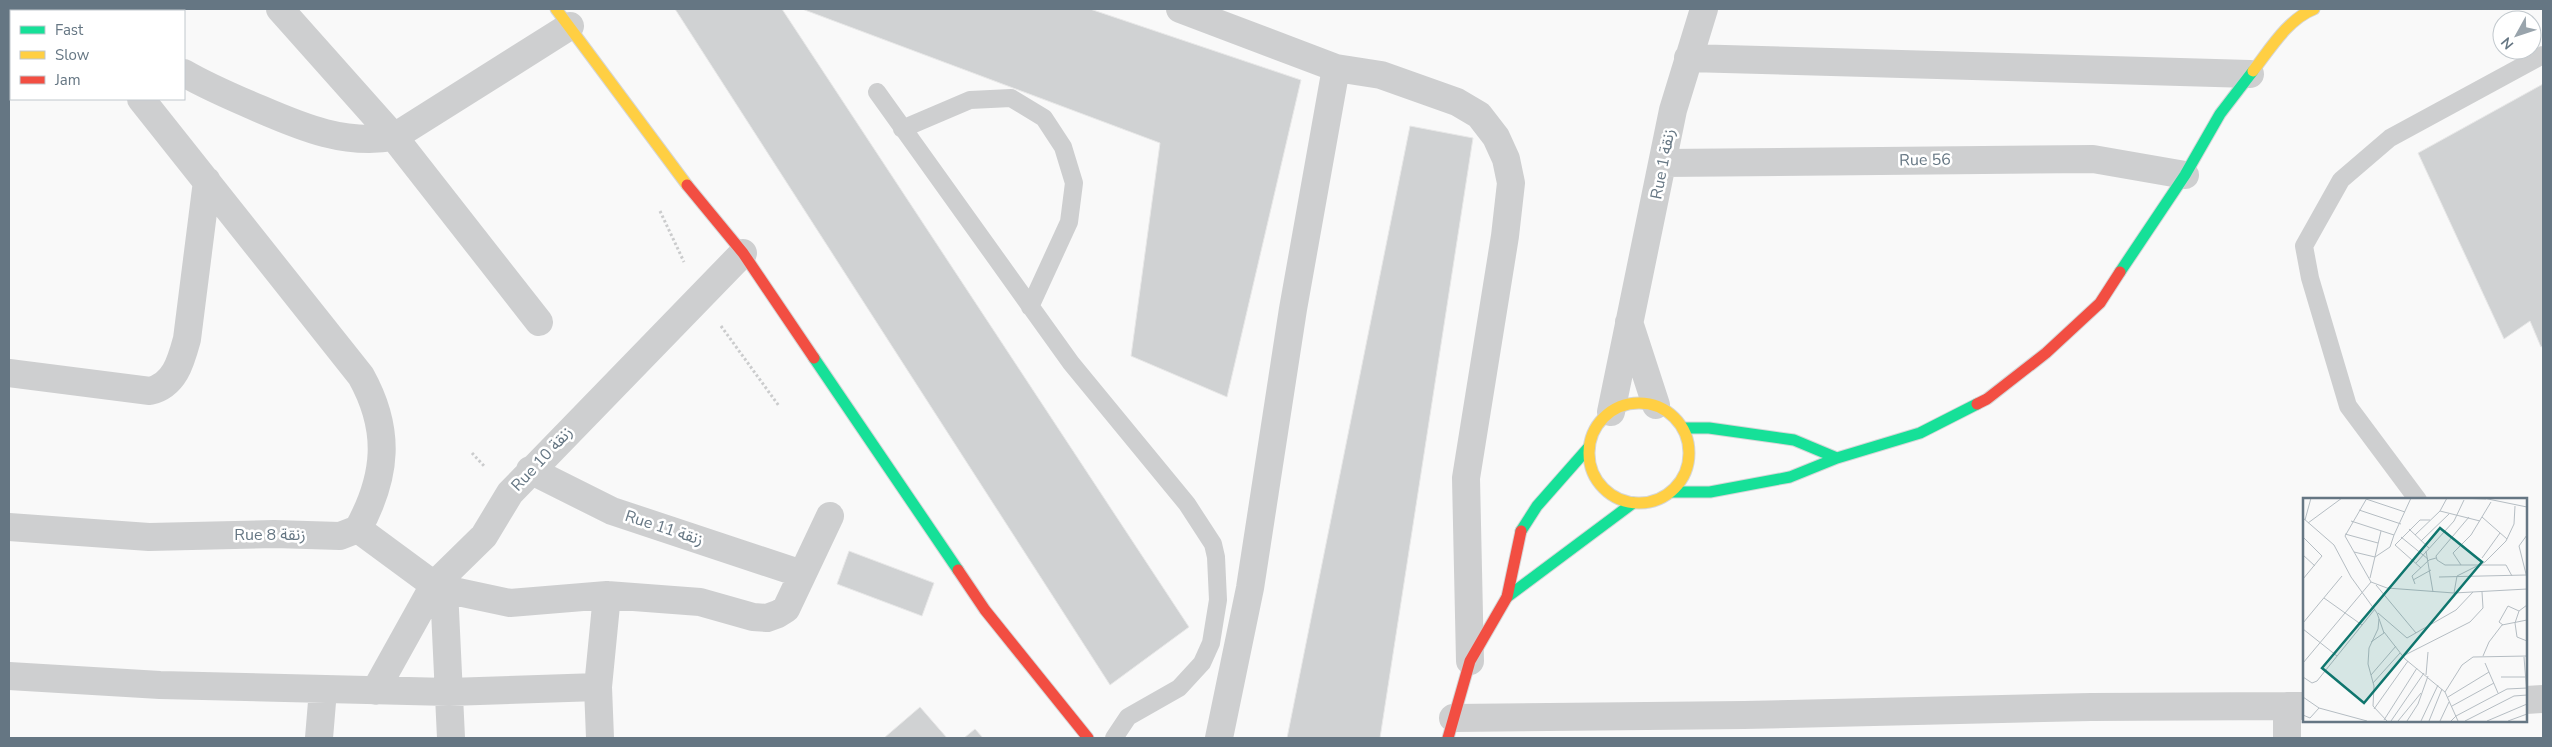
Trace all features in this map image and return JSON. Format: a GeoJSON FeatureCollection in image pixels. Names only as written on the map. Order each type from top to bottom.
{"type":"FeatureCollection","features":[{"type":"Feature","properties":{"kind":"street"},"geometry":{"type":"LineString","coordinates":[[280,9],[394,137],[539,322]]}},
{"type":"Feature","properties":{"kind":"street"},"geometry":{"type":"LineString","coordinates":[[1180,9],[1336,68],[1381,75],[1456,102],[1479,115],[1496,137],[1506,159],[1511,183],[1505,236],[1466,478],[1470,660]]}},
{"type":"Feature","properties":{"kind":"street","name":"Rue 1 زنقة"},"geometry":{"type":"LineString","coordinates":[[1611,412],[1664,163],[1673,110],[1704,9]]}},
{"type":"Feature","properties":{"kind":"street"},"geometry":{"type":"LineString","coordinates":[[1672,492],[1710,492],[1790,477],[1837,458],[1920,432],[1987,399],[2046,353],[2100,303],[2185,175],[2220,114],[2280,36],[2306,12],[2314,9]]}},
{"type":"Feature","properties":{"kind":"street"},"geometry":{"type":"LineString","coordinates":[[185,74],[296,125],[331,136],[358,140],[394,137],[563,17],[675,171],[743,253],[979,602],[1088,738]]}},
{"type":"Feature","properties":{"kind":"street"},"geometry":{"type":"LineString","coordinates":[[1688,58],[2250,74]]}},
{"type":"Feature","properties":{"kind":"street"},"geometry":{"type":"LineString","coordinates":[[1219,738],[1250,588],[1293,309],[1336,68]]}},
{"type":"Feature","properties":{"kind":"street"},"geometry":{"type":"LineString","coordinates":[[142,100],[356,368],[376,406],[383,440],[382,461],[375,490],[358,529],[439,587],[520,603],[574,596],[607,596],[700,602],[753,617],[767,618],[786,609],[830,516]]}},
{"type":"Feature","properties":{"kind":"street","name":"Rue 56"},"geometry":{"type":"LineString","coordinates":[[1664,163],[2093,159],[2185,175]]}},
{"type":"Feature","properties":{"kind":"street"},"geometry":{"type":"LineString","coordinates":[[9,373],[150,391],[169,382],[180,365],[187,339],[207,181]]}},
{"type":"Feature","properties":{"kind":"street","name":"Rue 10 زنقة"},"geometry":{"type":"LineString","coordinates":[[375,691],[439,587],[484,536],[510,494],[530,470],[743,253]]}},
{"type":"Feature","properties":{"kind":"street"},"geometry":{"type":"LineString","coordinates":[[1629,321],[1656,405]]}},
{"type":"Feature","properties":{"kind":"street"},"geometry":{"type":"LineString","coordinates":[[1640,402],[1656,405],[1672,414],[1684,428],[1690,450],[1686,473],[1672,492],[1660,500],[1633,503],[1619,499],[1602,487],[1591,469],[1589,447],[1593,433],[1599,422],[1622,405],[1640,402]]}},
{"type":"Feature","properties":{"kind":"street"},"geometry":{"type":"LineString","coordinates":[[1684,428],[1709,428],[1794,440],[1837,458]]}},
{"type":"Feature","properties":{"kind":"street"},"geometry":{"type":"LineString","coordinates":[[1589,447],[1537,506],[1521,532],[1507,597],[1470,660],[1450,728],[1745,726],[2091,707],[2296,706],[2287,738]]}},
{"type":"Feature","properties":{"kind":"street","name":"Rue 11 زنقة"},"geometry":{"type":"LineString","coordinates":[[530,470],[612,511],[802,574]]}},
{"type":"Feature","properties":{"kind":"street"},"geometry":{"type":"LineString","coordinates":[[1507,597],[1633,503]]}},
{"type":"Feature","properties":{"kind":"street","name":"Rue 8 زنقة"},"geometry":{"type":"LineString","coordinates":[[9,526],[149,537],[274,534],[340,536],[358,529]]}},
{"type":"Feature","properties":{"kind":"street"},"geometry":{"type":"LineString","coordinates":[[439,587],[451,738]]}},
{"type":"Feature","properties":{"kind":"street"},"geometry":{"type":"LineString","coordinates":[[600,738],[598,687],[607,596]]}},
{"type":"Feature","properties":{"kind":"street"},"geometry":{"type":"LineString","coordinates":[[9,676],[160,685],[375,691],[448,692],[598,687]]}},
{"type":"Feature","properties":{"kind":"street"},"geometry":{"type":"LineString","coordinates":[[320,738],[323,690]]}},
{"type":"Feature","properties":{"kind":"street"},"geometry":{"type":"LineString","coordinates":[[2527,700],[2543,699]]}},
{"type":"Feature","properties":{"kind":"lane"},"geometry":{"type":"LineString","coordinates":[[2417,498],[2348,406],[2310,278],[2304,246],[2341,180],[2390,138],[2543,55]]}},
{"type":"Feature","properties":{"kind":"lane"},"geometry":{"type":"LineString","coordinates":[[877,92],[1071,363],[1194,513],[1210,538],[1216,557],[1218,600],[1211,643],[1202,663],[1179,688],[1128,717],[1114,738]]}},
{"type":"Feature","properties":{"kind":"lane"},"geometry":{"type":"LineString","coordinates":[[902,129],[970,100],[1012,98],[1044,118],[1063,147],[1074,183],[1069,222],[1030,307]]}},
{"type":"Feature","properties":{"kind":"building"},"geometry":{"type":"Polygon","coordinates":[[[675,9],[782,9],[1189,627],[1110,685],[675,9]]]}},
{"type":"Feature","properties":{"kind":"building"},"geometry":{"type":"Polygon","coordinates":[[[802,9],[1090,9],[1301,80],[1227,397],[1131,356],[1160,143],[802,9]]]}},
{"type":"Feature","properties":{"kind":"building"},"geometry":{"type":"Polygon","coordinates":[[[2543,84],[2543,346],[2541,347],[2530,321],[2504,339],[2418,153],[2543,84]]]}},
{"type":"Feature","properties":{"kind":"building"},"geometry":{"type":"Polygon","coordinates":[[[1410,126],[1473,138],[1380,738],[1287,738],[1410,126]]]}},
{"type":"Feature","properties":{"kind":"building"},"geometry":{"type":"Polygon","coordinates":[[[849,551],[934,583],[922,616],[837,584],[849,551]]]}},
{"type":"Feature","properties":{"kind":"building"},"geometry":{"type":"Polygon","coordinates":[[[920,707],[947,738],[884,738],[920,707]]]}},
{"type":"Feature","properties":{"kind":"building"},"geometry":{"type":"Polygon","coordinates":[[[975,729],[983,738],[964,738],[975,729]]]}},
{"type":"Feature","properties":{"kind":"traffic: fast"},"geometry":{"type":"LineString","coordinates":[[2120,272],[2185,175],[2220,114],[2253,71]]}},
{"type":"Feature","properties":{"kind":"traffic: fast"},"geometry":{"type":"LineString","coordinates":[[814,358],[958,570]]}},
{"type":"Feature","properties":{"kind":"traffic: fast"},"geometry":{"type":"LineString","coordinates":[[1672,492],[1710,492],[1790,477],[1837,458],[1920,433],[1977,404]]}},
{"type":"Feature","properties":{"kind":"traffic: fast"},"geometry":{"type":"LineString","coordinates":[[1684,428],[1709,428],[1794,440],[1837,458]]}},
{"type":"Feature","properties":{"kind":"traffic: fast"},"geometry":{"type":"LineString","coordinates":[[1521,531],[1537,506],[1589,447]]}},
{"type":"Feature","properties":{"kind":"traffic: fast"},"geometry":{"type":"LineString","coordinates":[[1507,597],[1633,503]]}},
{"type":"Feature","properties":{"kind":"traffic: slow"},"geometry":{"type":"LineString","coordinates":[[556,9],[687,185]]}},
{"type":"Feature","properties":{"kind":"traffic: slow"},"geometry":{"type":"LineString","coordinates":[[2253,71],[2288,27],[2314,9]]}},
{"type":"Feature","properties":{"kind":"traffic: slow"},"geometry":{"type":"LineString","coordinates":[[1639,403],[1649,404],[1667,411],[1681,425],[1688,443],[1689,453],[1688,463],[1681,481],[1667,495],[1649,502],[1639,503],[1629,502],[1611,495],[1597,481],[1590,463],[1589,453],[1590,443],[1597,425],[1611,411],[1629,404],[1639,403]]}},
{"type":"Feature","properties":{"kind":"traffic: jam"},"geometry":{"type":"LineString","coordinates":[[687,185],[743,253],[814,358]]}},
{"type":"Feature","properties":{"kind":"traffic: jam"},"geometry":{"type":"LineString","coordinates":[[1977,404],[1987,399],[2046,353],[2100,303],[2120,272]]}},
{"type":"Feature","properties":{"kind":"traffic: jam"},"geometry":{"type":"LineString","coordinates":[[1448,738],[1470,661],[1507,597],[1521,531]]}},
{"type":"Feature","properties":{"kind":"traffic: jam"},"geometry":{"type":"LineString","coordinates":[[958,570],[985,610],[1088,738]]}}]}
